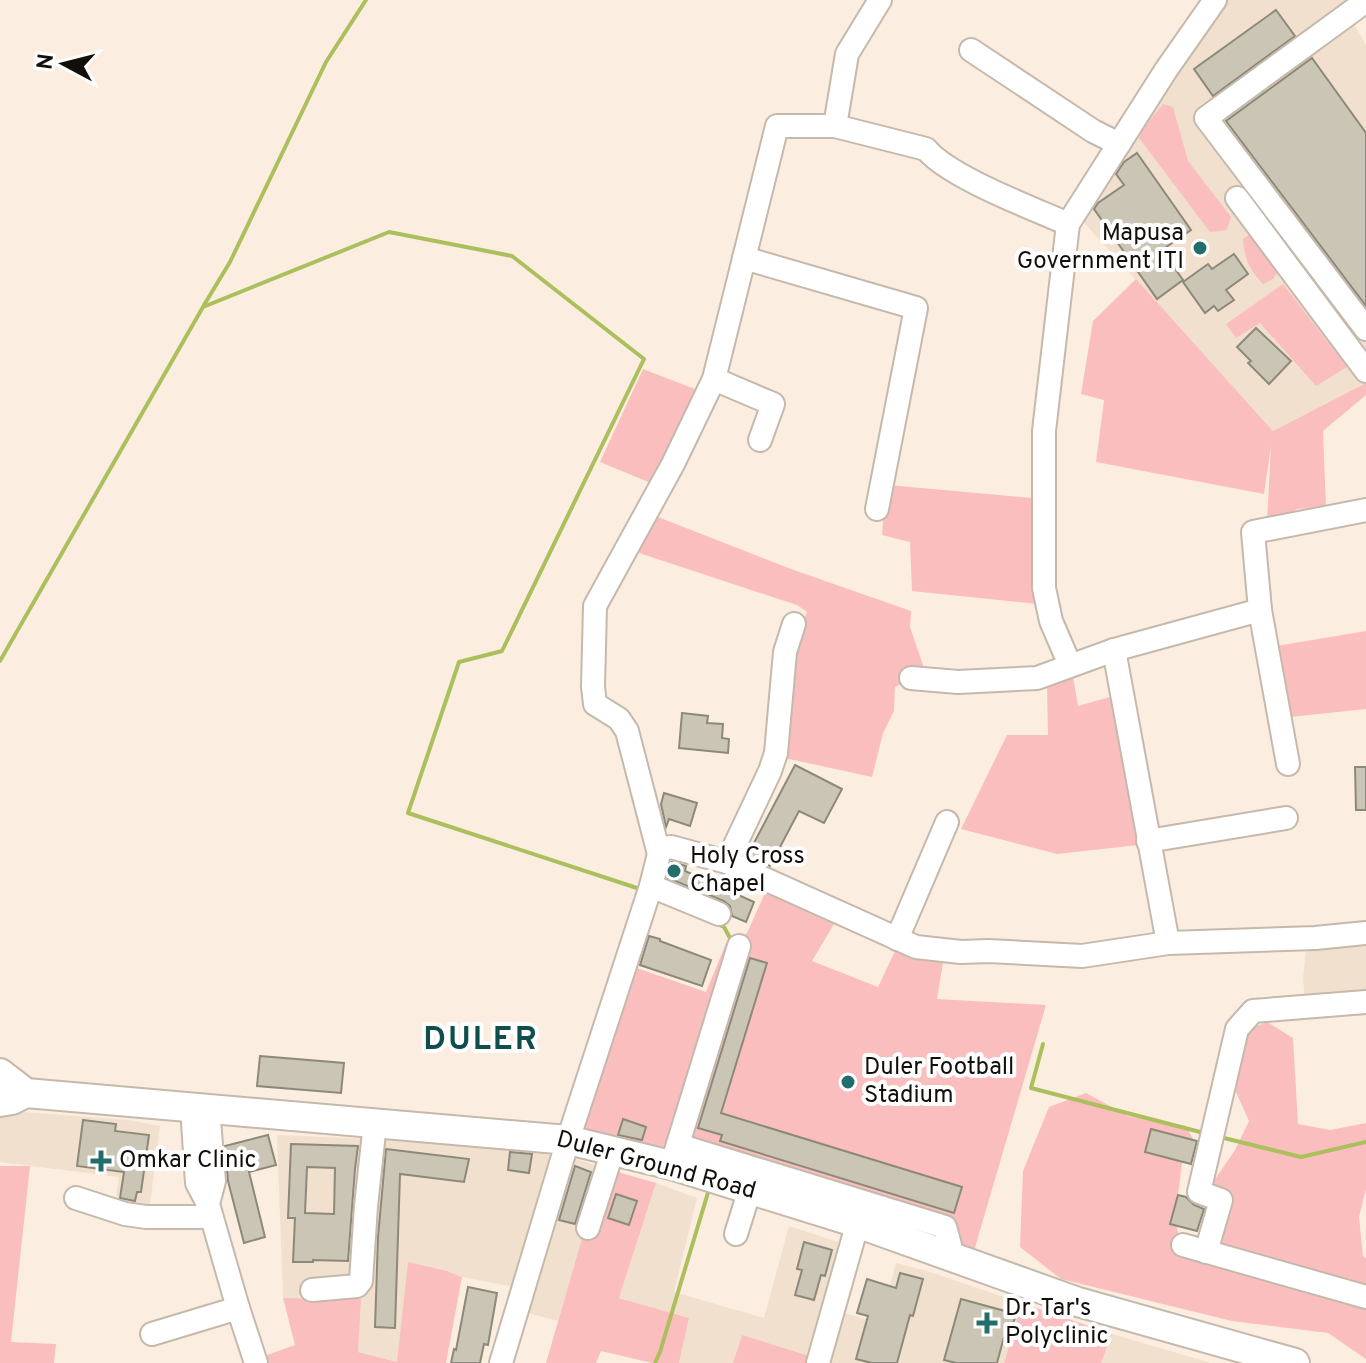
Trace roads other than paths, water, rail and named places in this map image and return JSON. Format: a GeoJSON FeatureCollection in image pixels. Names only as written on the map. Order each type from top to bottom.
{"type":"FeatureCollection","features":[{"type":"Feature","properties":{"kind":"main road","name":"Duler Ground Road"},"geometry":{"type":"LineString","coordinates":[[0,1073],[13,1098],[200,1107],[568,1140],[613,1150],[675,1155],[1078,1302],[1295,1363]]}},
{"type":"Feature","properties":{"kind":"street"},"geometry":{"type":"LineString","coordinates":[[835,126],[847,54],[880,0]]}},
{"type":"Feature","properties":{"kind":"street"},"geometry":{"type":"LineString","coordinates":[[1070,665],[1051,621],[1044,588],[1044,431],[1068,224],[1166,70],[1215,0]]}},
{"type":"Feature","properties":{"kind":"street"},"geometry":{"type":"LineString","coordinates":[[1366,0],[1206,118],[1366,329]]}},
{"type":"Feature","properties":{"kind":"street"},"geometry":{"type":"LineString","coordinates":[[971,50],[1093,131],[1119,144]]}},
{"type":"Feature","properties":{"kind":"street"},"geometry":{"type":"LineString","coordinates":[[659,854],[627,731],[619,719],[595,704],[595,606],[673,464],[714,379],[777,126],[835,126],[926,149],[933,157],[973,181],[1068,224]]}},
{"type":"Feature","properties":{"kind":"street"},"geometry":{"type":"LineString","coordinates":[[1237,198],[1366,371]]}},
{"type":"Feature","properties":{"kind":"street"},"geometry":{"type":"LineString","coordinates":[[744,258],[916,308],[877,509]]}},
{"type":"Feature","properties":{"kind":"street"},"geometry":{"type":"LineString","coordinates":[[714,379],[773,404],[760,440]]}},
{"type":"Feature","properties":{"kind":"street"},"geometry":{"type":"LineString","coordinates":[[1288,764],[1260,610],[1253,532],[1366,510]]}},
{"type":"Feature","properties":{"kind":"street"},"geometry":{"type":"LineString","coordinates":[[911,678],[958,682],[1037,678],[1114,650],[1260,610]]}},
{"type":"Feature","properties":{"kind":"street"},"geometry":{"type":"LineString","coordinates":[[727,862],[776,753],[785,652],[794,624]]}},
{"type":"Feature","properties":{"kind":"street"},"geometry":{"type":"LineString","coordinates":[[1114,650],[1168,943]]}},
{"type":"Feature","properties":{"kind":"street"},"geometry":{"type":"LineString","coordinates":[[1148,841],[1286,818]]}},
{"type":"Feature","properties":{"kind":"street"},"geometry":{"type":"LineString","coordinates":[[897,939],[947,822]]}},
{"type":"Feature","properties":{"kind":"street"},"geometry":{"type":"LineString","coordinates":[[501,1363],[568,1140],[659,854],[664,848],[671,847],[727,862],[916,947],[961,952],[1082,956],[1168,943],[1315,938],[1366,933]]}},
{"type":"Feature","properties":{"kind":"street"},"geometry":{"type":"LineString","coordinates":[[651,886],[719,914]]}},
{"type":"Feature","properties":{"kind":"street"},"geometry":{"type":"LineString","coordinates":[[739,946],[675,1155],[945,1227],[950,1245],[949,1256]]}},
{"type":"Feature","properties":{"kind":"street"},"geometry":{"type":"LineString","coordinates":[[1206,1252],[1221,1200],[1199,1192],[1237,1029],[1253,1011],[1366,1002]]}},
{"type":"Feature","properties":{"kind":"street"},"geometry":{"type":"LineString","coordinates":[[200,1107],[214,1181],[209,1211],[256,1363]]}},
{"type":"Feature","properties":{"kind":"street"},"geometry":{"type":"LineString","coordinates":[[312,1290],[357,1286],[361,1281],[375,1123]]}},
{"type":"Feature","properties":{"kind":"street"},"geometry":{"type":"LineString","coordinates":[[588,1228],[613,1150]]}},
{"type":"Feature","properties":{"kind":"street"},"geometry":{"type":"LineString","coordinates":[[76,1198],[125,1214],[146,1217],[209,1211]]}},
{"type":"Feature","properties":{"kind":"street"},"geometry":{"type":"LineString","coordinates":[[736,1234],[746,1202]]}},
{"type":"Feature","properties":{"kind":"street"},"geometry":{"type":"LineString","coordinates":[[818,1363],[854,1236],[854,1222]]}},
{"type":"Feature","properties":{"kind":"street"},"geometry":{"type":"LineString","coordinates":[[1183,1245],[1366,1297]]}},
{"type":"Feature","properties":{"kind":"street"},"geometry":{"type":"LineString","coordinates":[[152,1334],[238,1308]]}},
{"type":"Feature","properties":{"kind":"waterway"},"geometry":{"type":"LineString","coordinates":[[204,305],[230,262],[326,62],[366,0]]}},
{"type":"Feature","properties":{"kind":"waterway"},"geometry":{"type":"LineString","coordinates":[[0,661],[203,307],[389,232],[512,256],[644,359],[502,651],[459,662],[408,813],[637,888]]}},
{"type":"Feature","properties":{"kind":"waterway"},"geometry":{"type":"LineString","coordinates":[[715,923],[724,927],[730,938]]}},
{"type":"Feature","properties":{"kind":"waterway"},"geometry":{"type":"LineString","coordinates":[[1043,1044],[1031,1088],[1204,1133]]}},
{"type":"Feature","properties":{"kind":"waterway"},"geometry":{"type":"LineString","coordinates":[[1220,1137],[1301,1157],[1366,1142]]}},
{"type":"Feature","properties":{"kind":"waterway"},"geometry":{"type":"LineString","coordinates":[[655,1363],[710,1186]]}},
{"type":"Feature","properties":{"kind":"place","name":"Mapusa Government ITI"},"geometry":{"type":"Point","coordinates":[1200,248]}},
{"type":"Feature","properties":{"kind":"place","name":"Holy Cross Chapel"},"geometry":{"type":"Point","coordinates":[674,871]}},
{"type":"Feature","properties":{"kind":"place","name":"Duler Football Stadium"},"geometry":{"type":"Point","coordinates":[848,1082]}},
{"type":"Feature","properties":{"kind":"place","name":"Omkar Clinic"},"geometry":{"type":"Point","coordinates":[101,1161]}},
{"type":"Feature","properties":{"kind":"place","name":"Dr. Tar's Polyclinic"},"geometry":{"type":"Point","coordinates":[987,1323]}},
{"type":"Feature","properties":{"kind":"district","name":"DULER"},"geometry":{"type":"Point","coordinates":[481,1041]}}]}
